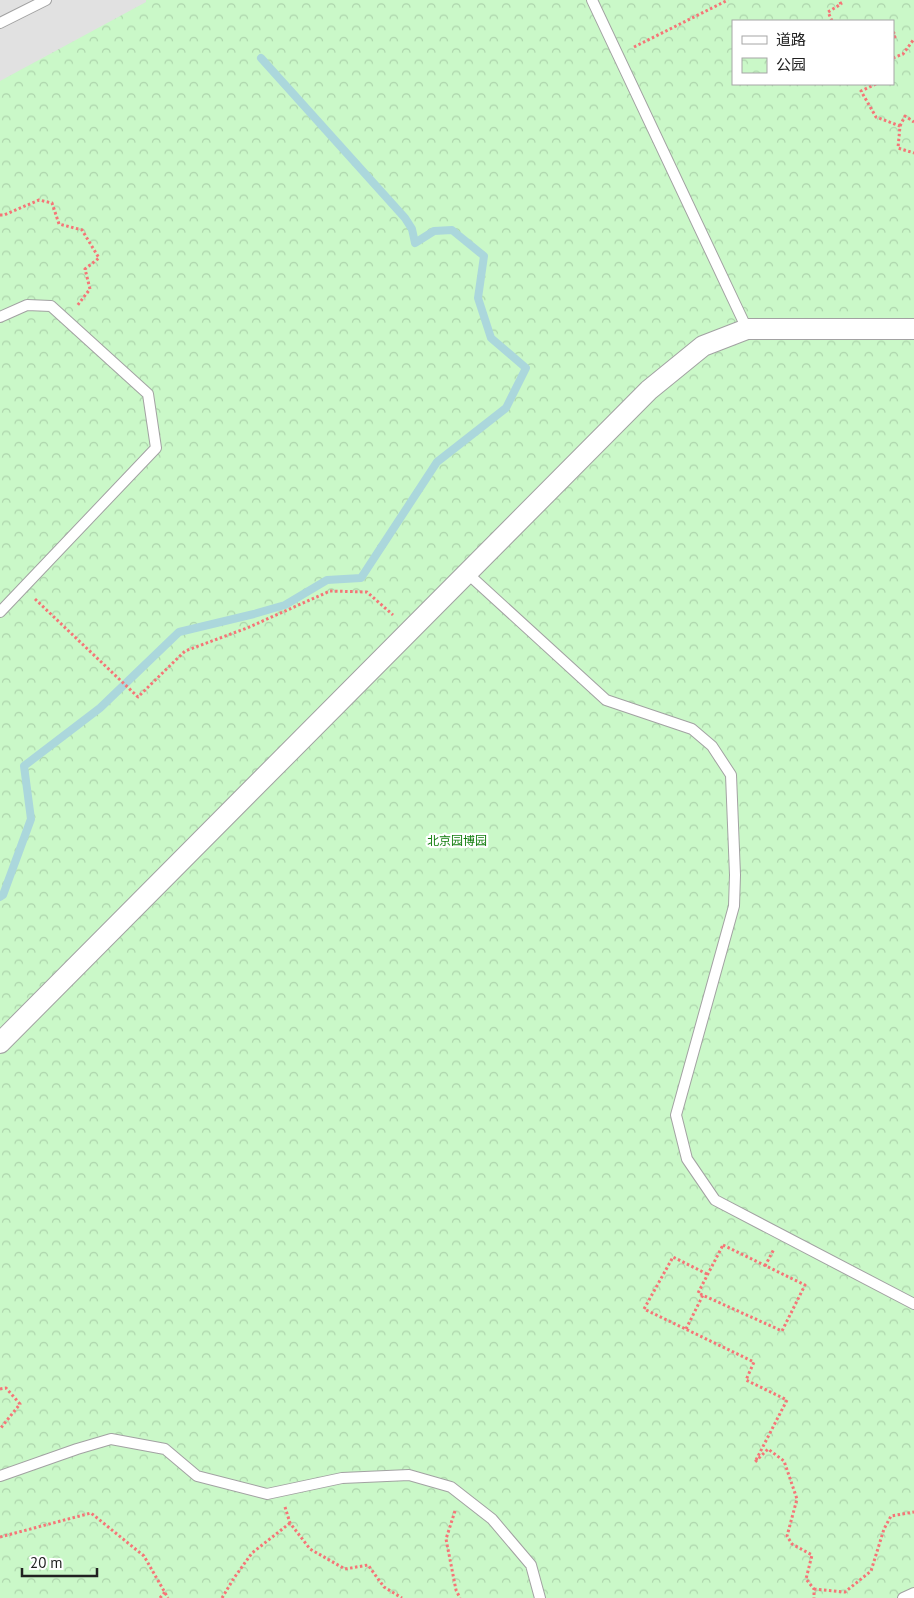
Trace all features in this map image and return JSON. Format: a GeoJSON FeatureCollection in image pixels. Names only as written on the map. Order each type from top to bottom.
{"type":"FeatureCollection","features":[{"type":"Feature","properties":{"kind":"street"},"geometry":{"type":"LineString","coordinates":[[0,1043],[649,390],[703,346],[747,329],[914,329]]}},
{"type":"Feature","properties":{"kind":"lane"},"geometry":{"type":"LineString","coordinates":[[0,23],[46,0]]}},
{"type":"Feature","properties":{"kind":"lane"},"geometry":{"type":"LineString","coordinates":[[592,0],[747,329]]}},
{"type":"Feature","properties":{"kind":"lane"},"geometry":{"type":"LineString","coordinates":[[0,317],[27,305],[51,306],[148,394],[156,448],[0,612]]}},
{"type":"Feature","properties":{"kind":"lane"},"geometry":{"type":"LineString","coordinates":[[466,573],[606,700],[692,729],[712,746],[731,775],[735,875],[734,906],[676,1115],[686,1159],[715,1200],[914,1304]]}},
{"type":"Feature","properties":{"kind":"lane"},"geometry":{"type":"LineString","coordinates":[[0,1476],[111,1439],[165,1449],[197,1476],[267,1494],[342,1478],[408,1476],[451,1487],[492,1519],[531,1565],[540,1598]]}},
{"type":"Feature","properties":{"kind":"lane"},"geometry":{"type":"LineString","coordinates":[[903,1598],[914,1593]]}},
{"type":"Feature","properties":{"kind":"path"},"geometry":{"type":"LineString","coordinates":[[618,55],[728,0]]}},
{"type":"Feature","properties":{"kind":"path"},"geometry":{"type":"LineString","coordinates":[[832,20],[828,12],[841,4],[839,0]]}},
{"type":"Feature","properties":{"kind":"path"},"geometry":{"type":"LineString","coordinates":[[894,58],[903,54],[914,39]]}},
{"type":"Feature","properties":{"kind":"path"},"geometry":{"type":"LineString","coordinates":[[874,85],[861,91],[876,117],[900,126]]}},
{"type":"Feature","properties":{"kind":"path"},"geometry":{"type":"LineString","coordinates":[[914,122],[905,116],[900,126],[898,148],[914,153]]}},
{"type":"Feature","properties":{"kind":"path"},"geometry":{"type":"LineString","coordinates":[[0,215],[4,216],[38,200],[52,203],[59,224],[82,230],[99,258],[85,270],[90,290],[66,320]]}},
{"type":"Feature","properties":{"kind":"path"},"geometry":{"type":"LineString","coordinates":[[23,588],[138,697],[185,651],[247,628],[330,591],[367,592],[410,630]]}},
{"type":"Feature","properties":{"kind":"path"},"geometry":{"type":"LineString","coordinates":[[722,1245],[805,1285],[782,1331],[703,1295],[698,1293],[722,1245]]}},
{"type":"Feature","properties":{"kind":"path"},"geometry":{"type":"LineString","coordinates":[[707,1274],[674,1257],[644,1309],[754,1362],[746,1380],[787,1400],[755,1462],[768,1449],[784,1460],[797,1499],[787,1536],[792,1544],[812,1555],[806,1579],[814,1589],[814,1598]]}},
{"type":"Feature","properties":{"kind":"path"},"geometry":{"type":"LineString","coordinates":[[686,1329],[703,1295]]}},
{"type":"Feature","properties":{"kind":"path"},"geometry":{"type":"LineString","coordinates":[[0,1390],[6,1388],[20,1404],[0,1429]]}},
{"type":"Feature","properties":{"kind":"path"},"geometry":{"type":"LineString","coordinates":[[280,1491],[290,1523],[310,1548],[345,1569],[368,1565],[384,1587],[402,1598]]}},
{"type":"Feature","properties":{"kind":"path"},"geometry":{"type":"LineString","coordinates":[[460,1494],[446,1539],[456,1590],[460,1598]]}},
{"type":"Feature","properties":{"kind":"path"},"geometry":{"type":"LineString","coordinates":[[814,1589],[845,1592],[871,1571],[884,1529],[891,1516],[914,1512]]}},
{"type":"Feature","properties":{"kind":"path"},"geometry":{"type":"LineString","coordinates":[[0,1536],[91,1513],[144,1556],[168,1598]]}},
{"type":"Feature","properties":{"kind":"path"},"geometry":{"type":"LineString","coordinates":[[222,1598],[252,1552],[290,1523]]}},
{"type":"Feature","properties":{"kind":"path"},"geometry":{"type":"LineString","coordinates":[[160,1598],[165,1592]]}},
{"type":"Feature","properties":{"kind":"green space","name":"北京园博园"},"geometry":{"type":"Polygon","coordinates":[[[0,0],[914,0],[914,1598],[0,1598],[0,0]]]}},
{"type":"Feature","properties":{"kind":"shaded area"},"geometry":{"type":"Polygon","coordinates":[[[0,0],[146,0],[146,2],[0,81],[0,0]]]}},
{"type":"Feature","properties":{"kind":"waterway"},"geometry":{"type":"LineString","coordinates":[[0,897],[3,895],[31,819],[24,766],[100,708],[179,632],[285,605],[327,580],[361,578],[437,462],[506,408],[526,368],[491,338],[478,298],[484,256],[452,230],[434,231],[415,243],[412,229],[405,218],[261,58]]}}]}
